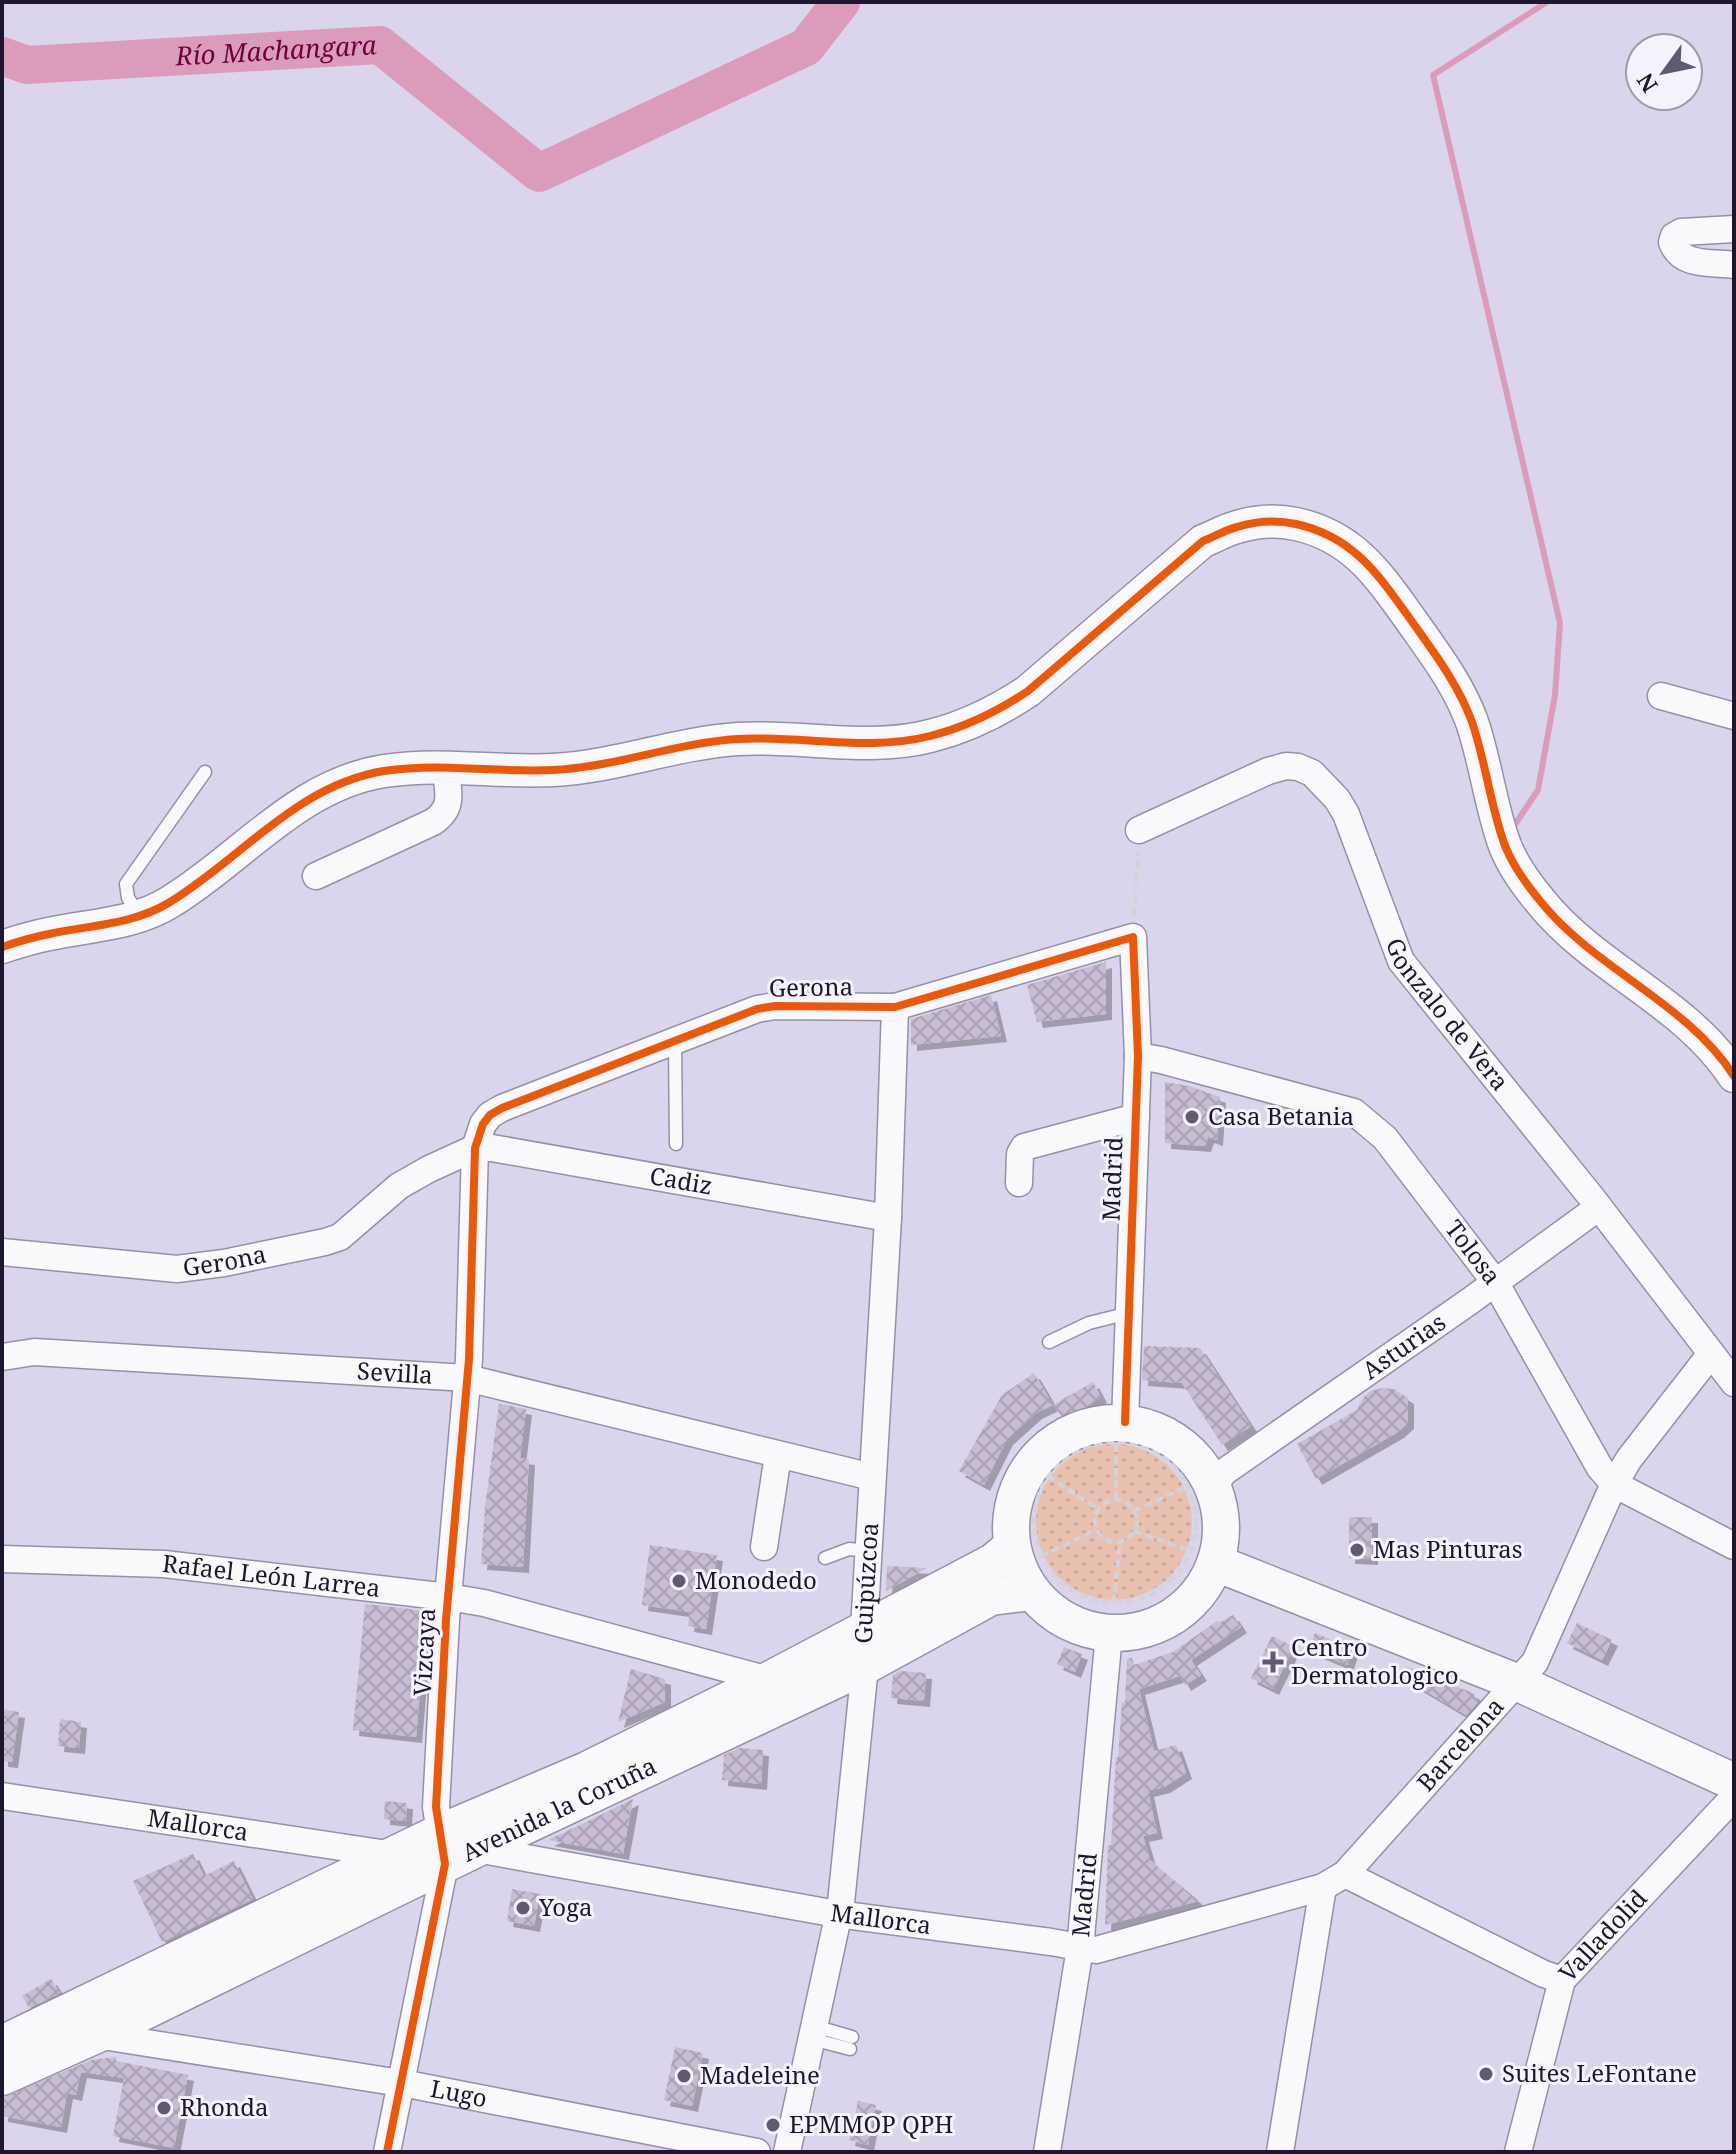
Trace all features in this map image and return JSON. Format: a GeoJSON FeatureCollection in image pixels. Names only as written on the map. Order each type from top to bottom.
{"type":"FeatureCollection","features":[{"type":"Feature","properties":{"kind":"main road"},"geometry":{"type":"LineString","coordinates":[[1096,1424],[1120,1432],[1162,1432],[1192,1455],[1201,1486],[1221,1514],[1221,1541],[1204,1557],[1198,1597],[1173,1619],[1142,1632],[1111,1619],[1066,1622],[1032,1592],[1018,1569],[1026,1552],[1010,1528],[1014,1497],[1026,1471],[1045,1449],[1068,1433],[1096,1424]]}},
{"type":"Feature","properties":{"kind":"main road","name":"Avenida la Coruña"},"geometry":{"type":"LineString","coordinates":[[2,2077],[89,2020],[394,1855],[453,1849],[587,1770],[769,1680],[993,1562],[1026,1552]]}},
{"type":"Feature","properties":{"kind":"main road"},"geometry":{"type":"LineString","coordinates":[[1204,1557],[1516,1682],[1734,1782]]}},
{"type":"Feature","properties":{"kind":"main road","name":"Avenida la Coruña"},"geometry":{"type":"LineString","coordinates":[[2,2044],[89,2020],[453,1849],[865,1666],[991,1597],[1032,1592]]}},
{"type":"Feature","properties":{"kind":"street"},"geometry":{"type":"LineString","coordinates":[[1734,229],[1681,232],[1674,236],[1672,242],[1675,250],[1691,261],[1734,265]]}},
{"type":"Feature","properties":{"kind":"street"},"geometry":{"type":"LineString","coordinates":[[2,947],[140,916],[169,903],[279,818],[313,797],[351,780],[382,771],[445,767],[553,770],[739,739],[889,742],[928,737],[962,727],[1028,691],[1203,541],[1237,526],[1276,520],[1319,529],[1353,549],[1381,577],[1440,660],[1472,723],[1503,842],[1542,904],[1581,944],[1691,1027],[1723,1059],[1734,1076]]}},
{"type":"Feature","properties":{"kind":"street"},"geometry":{"type":"LineString","coordinates":[[1661,696],[1734,716]]}},
{"type":"Feature","properties":{"kind":"street","name":"Gonzalo de Vera"},"geometry":{"type":"LineString","coordinates":[[1139,830],[1268,771],[1286,766],[1312,773],[1337,799],[1346,814],[1401,961],[1599,1207],[1734,1383]]}},
{"type":"Feature","properties":{"kind":"street"},"geometry":{"type":"LineString","coordinates":[[316,876],[445,814],[449,803],[445,767]]}},
{"type":"Feature","properties":{"kind":"street","name":"Gerona"},"geometry":{"type":"LineString","coordinates":[[2,1252],[177,1269],[224,1263],[325,1242],[353,1227],[399,1186],[475,1148],[483,1124],[502,1108],[741,1014],[766,1008],[895,1007],[1133,937]]}},
{"type":"Feature","properties":{"kind":"street","name":"Madrid"},"geometry":{"type":"LineString","coordinates":[[1120,1432],[1129,1313],[1138,1056],[1133,937]]}},
{"type":"Feature","properties":{"kind":"street","name":"Guipúzcoa"},"geometry":{"type":"LineString","coordinates":[[787,2152],[841,1903],[865,1666],[864,1629],[888,1218],[895,1007]]}},
{"type":"Feature","properties":{"kind":"street","name":"Tolosa"},"geometry":{"type":"LineString","coordinates":[[1138,1056],[1354,1112],[1385,1138],[1495,1282],[1597,1463],[1614,1484],[1734,1546]]}},
{"type":"Feature","properties":{"kind":"street"},"geometry":{"type":"LineString","coordinates":[[1019,1183],[1020,1154],[1024,1147],[1136,1117]]}},
{"type":"Feature","properties":{"kind":"street","name":"Cadiz"},"geometry":{"type":"LineString","coordinates":[[475,1148],[508,1151],[888,1218]]}},
{"type":"Feature","properties":{"kind":"street","name":"Vizcaya"},"geometry":{"type":"LineString","coordinates":[[387,2152],[453,1849],[436,1807],[448,1597],[467,1378],[475,1148]]}},
{"type":"Feature","properties":{"kind":"street","name":"Asturias"},"geometry":{"type":"LineString","coordinates":[[1201,1486],[1599,1207]]}},
{"type":"Feature","properties":{"kind":"street","name":"Sevilla"},"geometry":{"type":"LineString","coordinates":[[2,1357],[34,1352],[467,1378],[872,1477]]}},
{"type":"Feature","properties":{"kind":"street","name":"Barcelona"},"geometry":{"type":"LineString","coordinates":[[1334,1880],[1535,1662],[1614,1484],[1629,1459],[1710,1355]]}},
{"type":"Feature","properties":{"kind":"street"},"geometry":{"type":"LineString","coordinates":[[764,1547],[778,1455]]}},
{"type":"Feature","properties":{"kind":"street","name":"Rafael León Larrea"},"geometry":{"type":"LineString","coordinates":[[2,1559],[164,1564],[448,1597],[484,1603],[769,1680]]}},
{"type":"Feature","properties":{"kind":"street","name":"Madrid"},"geometry":{"type":"LineString","coordinates":[[1047,2152],[1080,1948],[1111,1619]]}},
{"type":"Feature","properties":{"kind":"street","name":"Mallorca"},"geometry":{"type":"LineString","coordinates":[[2,1796],[394,1855]]}},
{"type":"Feature","properties":{"kind":"street","name":"Valladolid"},"geometry":{"type":"LineString","coordinates":[[1518,2152],[1562,1980],[1734,1797]]}},
{"type":"Feature","properties":{"kind":"street","name":"Mallorca"},"geometry":{"type":"LineString","coordinates":[[453,1849],[837,1914],[1096,1950],[1334,1880]]}},
{"type":"Feature","properties":{"kind":"street"},"geometry":{"type":"LineString","coordinates":[[1280,2152],[1334,1880],[1562,1980]]}},
{"type":"Feature","properties":{"kind":"street","name":"Lugo"},"geometry":{"type":"LineString","coordinates":[[89,2020],[757,2152]]}},
{"type":"Feature","properties":{"kind":"lane"},"geometry":{"type":"LineString","coordinates":[[140,916],[128,898],[126,884],[205,772]]}},
{"type":"Feature","properties":{"kind":"lane"},"geometry":{"type":"LineString","coordinates":[[675,1042],[676,1144]]}},
{"type":"Feature","properties":{"kind":"lane"},"geometry":{"type":"LineString","coordinates":[[1049,1342],[1089,1323],[1129,1313]]}},
{"type":"Feature","properties":{"kind":"lane"},"geometry":{"type":"LineString","coordinates":[[825,1558],[849,1549],[869,1551]]}},
{"type":"Feature","properties":{"kind":"lane"},"geometry":{"type":"LineString","coordinates":[[813,2032],[851,2043]]}},
{"type":"Feature","properties":{"kind":"path"},"geometry":{"type":"LineString","coordinates":[[1133,937],[1139,830]]}},
{"type":"Feature","properties":{"kind":"path"},"geometry":{"type":"LineString","coordinates":[[1120,1432],[1131,1442],[1160,1455],[1201,1486]]}},
{"type":"Feature","properties":{"kind":"path"},"geometry":{"type":"LineString","coordinates":[[1026,1552],[1035,1505],[1048,1476],[1070,1454],[1120,1432]]}},
{"type":"Feature","properties":{"kind":"path"},"geometry":{"type":"LineString","coordinates":[[1116,1500],[1120,1432]]}},
{"type":"Feature","properties":{"kind":"path"},"geometry":{"type":"LineString","coordinates":[[1048,1476],[1098,1509]]}},
{"type":"Feature","properties":{"kind":"path"},"geometry":{"type":"LineString","coordinates":[[1134,1511],[1201,1486]]}},
{"type":"Feature","properties":{"kind":"path"},"geometry":{"type":"LineString","coordinates":[[1201,1486],[1195,1507],[1204,1557]]}},
{"type":"Feature","properties":{"kind":"path"},"geometry":{"type":"LineString","coordinates":[[1116,1500],[1129,1505],[1134,1511],[1137,1525],[1128,1539],[1120,1542],[1106,1540],[1096,1530],[1094,1523],[1098,1509],[1116,1500]]}},
{"type":"Feature","properties":{"kind":"path"},"geometry":{"type":"LineString","coordinates":[[1026,1552],[1096,1530]]}},
{"type":"Feature","properties":{"kind":"path"},"geometry":{"type":"LineString","coordinates":[[1134,1531],[1204,1557]]}},
{"type":"Feature","properties":{"kind":"path"},"geometry":{"type":"LineString","coordinates":[[1111,1619],[1120,1542]]}},
{"type":"Feature","properties":{"kind":"path"},"geometry":{"type":"LineString","coordinates":[[1026,1552],[1069,1589],[1098,1601],[1111,1619]]}},
{"type":"Feature","properties":{"kind":"path"},"geometry":{"type":"LineString","coordinates":[[1111,1619],[1130,1602],[1160,1590],[1182,1568],[1204,1557]]}},
{"type":"Feature","properties":{"kind":"shaded area"},"geometry":{"type":"Polygon","coordinates":[[[1114,1444],[1144,1450],[1169,1467],[1186,1492],[1192,1522],[1186,1552],[1169,1577],[1144,1594],[1114,1600],[1084,1594],[1059,1577],[1042,1552],[1036,1522],[1042,1492],[1059,1467],[1084,1450],[1114,1444]]]}},
{"type":"Feature","properties":{"kind":"building"},"geometry":{"type":"Polygon","coordinates":[[[1106,962],[1106,1014],[1037,1022],[1027,985],[1106,962]]]}},
{"type":"Feature","properties":{"kind":"building"},"geometry":{"type":"Polygon","coordinates":[[[991,995],[1001,1036],[911,1045],[911,1019],[991,995]]]}},
{"type":"Feature","properties":{"kind":"building","name":"Casa Betania"},"geometry":{"type":"Polygon","coordinates":[[[1165,1082],[1189,1086],[1220,1097],[1217,1140],[1208,1137],[1205,1146],[1165,1143],[1165,1082]]]}},
{"type":"Feature","properties":{"kind":"building"},"geometry":{"type":"Polygon","coordinates":[[[1144,1346],[1200,1348],[1251,1426],[1222,1445],[1182,1383],[1142,1380],[1144,1346]]]}},
{"type":"Feature","properties":{"kind":"building"},"geometry":{"type":"Polygon","coordinates":[[[1034,1373],[1053,1405],[1036,1413],[1007,1439],[984,1485],[959,1471],[1002,1395],[1034,1373]]]}},
{"type":"Feature","properties":{"kind":"building"},"geometry":{"type":"Polygon","coordinates":[[[1093,1382],[1101,1397],[1064,1420],[1053,1405],[1093,1382]]]}},
{"type":"Feature","properties":{"kind":"building"},"geometry":{"type":"Polygon","coordinates":[[[1394,1389],[1408,1398],[1408,1423],[1398,1432],[1316,1479],[1297,1444],[1357,1410],[1363,1398],[1371,1391],[1394,1389]]]}},
{"type":"Feature","properties":{"kind":"building"},"geometry":{"type":"Polygon","coordinates":[[[499,1404],[526,1409],[520,1458],[529,1459],[523,1567],[481,1564],[499,1404]]]}},
{"type":"Feature","properties":{"kind":"building"},"geometry":{"type":"Polygon","coordinates":[[[1349,1517],[1372,1517],[1372,1559],[1349,1558],[1349,1517]]]}},
{"type":"Feature","properties":{"kind":"building","name":"Monodedo"},"geometry":{"type":"Polygon","coordinates":[[[650,1545],[717,1555],[706,1629],[688,1626],[690,1612],[642,1605],[650,1545]]]}},
{"type":"Feature","properties":{"kind":"building"},"geometry":{"type":"Polygon","coordinates":[[[887,1566],[927,1568],[886,1591],[887,1566]]]}},
{"type":"Feature","properties":{"kind":"building"},"geometry":{"type":"Polygon","coordinates":[[[365,1604],[427,1611],[416,1737],[353,1730],[365,1604]]]}},
{"type":"Feature","properties":{"kind":"building"},"geometry":{"type":"Polygon","coordinates":[[[1233,1615],[1241,1627],[1191,1660],[1201,1675],[1185,1685],[1180,1676],[1139,1689],[1154,1751],[1176,1745],[1186,1773],[1164,1787],[1148,1791],[1157,1833],[1143,1836],[1150,1860],[1199,1901],[1105,1925],[1108,1846],[1111,1845],[1116,1758],[1122,1702],[1125,1703],[1127,1659],[1132,1658],[1134,1665],[1173,1652],[1217,1621],[1219,1623],[1233,1615]]]}},
{"type":"Feature","properties":{"kind":"building"},"geometry":{"type":"Polygon","coordinates":[[[1577,1623],[1612,1640],[1602,1660],[1567,1643],[1577,1623]]]}},
{"type":"Feature","properties":{"kind":"building"},"geometry":{"type":"Polygon","coordinates":[[[1315,1633],[1353,1649],[1347,1665],[1308,1649],[1315,1633]]]}},
{"type":"Feature","properties":{"kind":"building","name":"Centro Dermatologico"},"geometry":{"type":"Polygon","coordinates":[[[1272,1636],[1294,1647],[1273,1689],[1251,1678],[1272,1636]]]}},
{"type":"Feature","properties":{"kind":"building"},"geometry":{"type":"Polygon","coordinates":[[[1064,1647],[1082,1654],[1075,1672],[1057,1664],[1064,1647]]]}},
{"type":"Feature","properties":{"kind":"building"},"geometry":{"type":"Polygon","coordinates":[[[1407,1667],[1473,1693],[1478,1702],[1466,1715],[1402,1677],[1407,1667]]]}},
{"type":"Feature","properties":{"kind":"building"},"geometry":{"type":"Polygon","coordinates":[[[631,1669],[665,1679],[665,1702],[618,1722],[631,1669]]]}},
{"type":"Feature","properties":{"kind":"building"},"geometry":{"type":"Polygon","coordinates":[[[900,1671],[926,1673],[924,1701],[891,1698],[893,1675],[900,1671]]]}},
{"type":"Feature","properties":{"kind":"building"},"geometry":{"type":"Polygon","coordinates":[[[2,1709],[19,1712],[12,1762],[2,1761],[2,1709]]]}},
{"type":"Feature","properties":{"kind":"building"},"geometry":{"type":"Polygon","coordinates":[[[60,1719],[81,1722],[79,1748],[58,1746],[60,1719]]]}},
{"type":"Feature","properties":{"kind":"building"},"geometry":{"type":"Polygon","coordinates":[[[739,1748],[763,1750],[761,1784],[722,1780],[724,1755],[739,1748]]]}},
{"type":"Feature","properties":{"kind":"building"},"geometry":{"type":"Polygon","coordinates":[[[633,1799],[623,1854],[548,1840],[580,1825],[633,1799]]]}},
{"type":"Feature","properties":{"kind":"building"},"geometry":{"type":"Polygon","coordinates":[[[385,1801],[407,1803],[406,1821],[384,1819],[385,1801]]]}},
{"type":"Feature","properties":{"kind":"building"},"geometry":{"type":"Polygon","coordinates":[[[193,1854],[204,1876],[234,1861],[253,1899],[162,1942],[133,1881],[193,1854]]]}},
{"type":"Feature","properties":{"kind":"building","name":"Yoga"},"geometry":{"type":"Polygon","coordinates":[[[512,1889],[540,1894],[534,1926],[507,1921],[512,1889]]]}},
{"type":"Feature","properties":{"kind":"building"},"geometry":{"type":"Polygon","coordinates":[[[51,1979],[60,1993],[29,2008],[22,1996],[51,1979]]]}},
{"type":"Feature","properties":{"kind":"building","name":"Madeleine"},"geometry":{"type":"Polygon","coordinates":[[[675,2047],[703,2053],[692,2106],[664,2100],[675,2047]]]}},
{"type":"Feature","properties":{"kind":"building"},"geometry":{"type":"Polygon","coordinates":[[[116,2057],[116,2061],[188,2075],[174,2148],[113,2136],[124,2078],[81,2072],[76,2095],[67,2093],[61,2127],[2,2116],[2,2098],[91,2060],[116,2057]]]}},
{"type":"Feature","properties":{"kind":"building"},"geometry":{"type":"Polygon","coordinates":[[[858,2101],[876,2105],[868,2145],[849,2140],[858,2101]]]}},
{"type":"Feature","properties":{"kind":"waterway","name":"Río Machangara"},"geometry":{"type":"LineString","coordinates":[[2,56],[27,65],[380,45],[539,173],[806,47],[841,2]]}},
{"type":"Feature","properties":{"kind":"waterway"},"geometry":{"type":"LineString","coordinates":[[1512,829],[1538,790],[1555,695],[1560,623],[1433,75],[1547,2]]}},
{"type":"Feature","properties":{"kind":"cycle path"},"geometry":{"type":"LineString","coordinates":[[2,947],[43,935],[126,920],[156,910],[196,884],[297,807],[324,791],[384,771],[427,767],[553,770],[715,741],[762,738],[883,743],[907,741],[956,728],[981,718],[1028,691],[1203,541],[1244,525],[1281,522],[1317,530],[1335,538],[1377,575],[1430,646],[1460,696],[1477,736],[1503,840],[1524,880],[1563,926],[1691,1027],[1734,1076]]}},
{"type":"Feature","properties":{"kind":"cycle path"},"geometry":{"type":"LineString","coordinates":[[387,2152],[445,1864],[436,1807],[446,1620],[469,1359],[475,1148],[483,1124],[490,1115],[757,1009],[775,1006],[895,1007],[1133,937],[1138,1056],[1125,1422]]}},
{"type":"Feature","properties":{"kind":"place","name":"Casa Betania"},"geometry":{"type":"Point","coordinates":[1192,1117]}},
{"type":"Feature","properties":{"kind":"place","name":"Mas Pinturas"},"geometry":{"type":"Point","coordinates":[1357,1550]}},
{"type":"Feature","properties":{"kind":"place","name":"Monodedo"},"geometry":{"type":"Point","coordinates":[679,1581]}},
{"type":"Feature","properties":{"kind":"place","name":"Centro Dermatologico"},"geometry":{"type":"Point","coordinates":[1273,1662]}},
{"type":"Feature","properties":{"kind":"place","name":"Yoga"},"geometry":{"type":"Point","coordinates":[523,1908]}},
{"type":"Feature","properties":{"kind":"place","name":"Suites LeFontane"},"geometry":{"type":"Point","coordinates":[1486,2074]}},
{"type":"Feature","properties":{"kind":"place","name":"Madeleine"},"geometry":{"type":"Point","coordinates":[684,2076]}},
{"type":"Feature","properties":{"kind":"place","name":"Rhonda"},"geometry":{"type":"Point","coordinates":[164,2108]}},
{"type":"Feature","properties":{"kind":"place","name":"EPMMOP QPH"},"geometry":{"type":"Point","coordinates":[773,2125]}}]}
